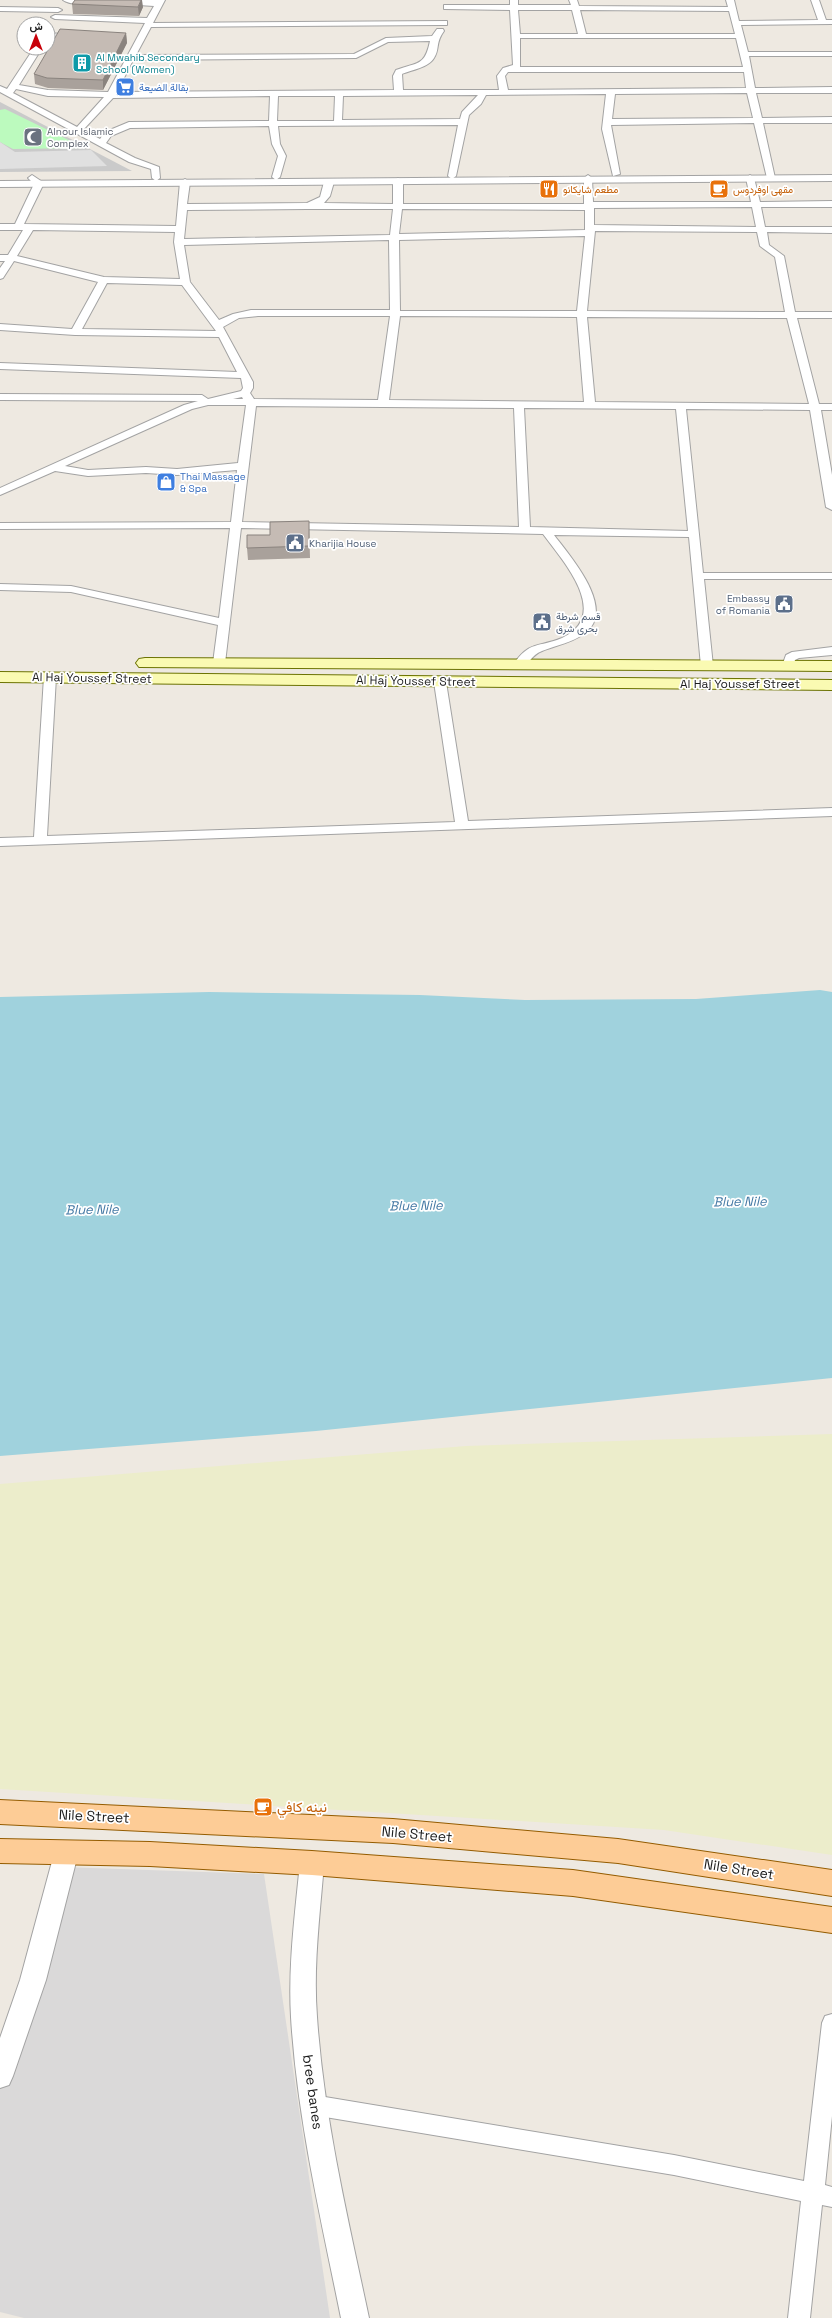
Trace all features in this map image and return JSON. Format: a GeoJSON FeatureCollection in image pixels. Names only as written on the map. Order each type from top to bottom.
{"type":"FeatureCollection","features":[{"type":"Feature","properties":{"kind":"main road","name":"Al Haj Youssef Street"},"geometry":{"type":"LineString","coordinates":[[0,663],[219,663],[832,685]]}},
{"type":"Feature","properties":{"kind":"main road","name":"Al Haj Youssef Street"},"geometry":{"type":"LineString","coordinates":[[0,677],[440,682],[519,674],[707,666],[832,666]]}},
{"type":"Feature","properties":{"kind":"main road","name":"Nile Street"},"geometry":{"type":"LineString","coordinates":[[0,1812],[393,1831],[618,1851],[832,1883]]}},
{"type":"Feature","properties":{"kind":"main road"},"geometry":{"type":"LineString","coordinates":[[0,1851],[66,1854],[150,1854],[312,1863],[573,1883],[832,1920]]}},
{"type":"Feature","properties":{"kind":"street"},"geometry":{"type":"LineString","coordinates":[[57,14],[66,0],[160,2],[149,23],[135,40],[129,58],[110,95],[78,131]]}},
{"type":"Feature","properties":{"kind":"street"},"geometry":{"type":"LineString","coordinates":[[574,0],[583,36]]}},
{"type":"Feature","properties":{"kind":"street"},"geometry":{"type":"LineString","coordinates":[[815,0],[822,22]]}},
{"type":"Feature","properties":{"kind":"street"},"geometry":{"type":"LineString","coordinates":[[399,93],[398,72],[426,62],[431,57],[434,38],[444,23],[446,4],[514,4],[576,9],[731,4],[738,36],[748,69],[751,90],[770,176]]}},
{"type":"Feature","properties":{"kind":"street"},"geometry":{"type":"LineString","coordinates":[[504,92],[500,79],[506,70],[517,66],[514,4]]}},
{"type":"Feature","properties":{"kind":"street"},"geometry":{"type":"LineString","coordinates":[[0,8],[149,23],[371,31],[395,39]]}},
{"type":"Feature","properties":{"kind":"street"},"geometry":{"type":"LineString","coordinates":[[371,31],[403,22],[444,23]]}},
{"type":"Feature","properties":{"kind":"street"},"geometry":{"type":"LineString","coordinates":[[735,23],[832,22]]}},
{"type":"Feature","properties":{"kind":"street"},"geometry":{"type":"LineString","coordinates":[[56,35],[86,37]]}},
{"type":"Feature","properties":{"kind":"street"},"geometry":{"type":"LineString","coordinates":[[516,36],[738,36]]}},
{"type":"Feature","properties":{"kind":"street"},"geometry":{"type":"LineString","coordinates":[[129,58],[356,56],[362,55],[379,42],[395,39],[434,38]]}},
{"type":"Feature","properties":{"kind":"street"},"geometry":{"type":"LineString","coordinates":[[743,54],[832,54]]}},
{"type":"Feature","properties":{"kind":"street"},"geometry":{"type":"LineString","coordinates":[[11,90],[33,56]]}},
{"type":"Feature","properties":{"kind":"street"},"geometry":{"type":"LineString","coordinates":[[506,70],[748,69]]}},
{"type":"Feature","properties":{"kind":"street"},"geometry":{"type":"LineString","coordinates":[[0,89],[110,95],[832,90]]}},
{"type":"Feature","properties":{"kind":"street"},"geometry":{"type":"LineString","coordinates":[[11,90],[78,131],[132,160],[154,166],[156,169],[156,178]]}},
{"type":"Feature","properties":{"kind":"street"},"geometry":{"type":"LineString","coordinates":[[452,176],[465,114],[478,102],[484,92]]}},
{"type":"Feature","properties":{"kind":"street"},"geometry":{"type":"LineString","coordinates":[[611,92],[606,129],[616,174]]}},
{"type":"Feature","properties":{"kind":"street"},"geometry":{"type":"LineString","coordinates":[[338,122],[339,93]]}},
{"type":"Feature","properties":{"kind":"street"},"geometry":{"type":"LineString","coordinates":[[274,94],[272,123],[276,144],[282,156],[276,177]]}},
{"type":"Feature","properties":{"kind":"street"},"geometry":{"type":"LineString","coordinates":[[606,122],[832,120]]}},
{"type":"Feature","properties":{"kind":"street"},"geometry":{"type":"LineString","coordinates":[[102,144],[108,134],[129,125],[463,122]]}},
{"type":"Feature","properties":{"kind":"street"},"geometry":{"type":"LineString","coordinates":[[0,178],[35,181],[329,182],[588,178],[750,178],[832,173]]}},
{"type":"Feature","properties":{"kind":"street"},"geometry":{"type":"LineString","coordinates":[[0,184],[35,181],[156,178],[616,174],[832,178]]}},
{"type":"Feature","properties":{"kind":"street"},"geometry":{"type":"LineString","coordinates":[[588,178],[590,230],[582,314],[590,406]]}},
{"type":"Feature","properties":{"kind":"street"},"geometry":{"type":"LineString","coordinates":[[750,178],[765,246],[779,256],[791,315],[815,407],[832,507]]}},
{"type":"Feature","properties":{"kind":"street"},"geometry":{"type":"LineString","coordinates":[[18,227],[35,181]]}},
{"type":"Feature","properties":{"kind":"street"},"geometry":{"type":"LineString","coordinates":[[383,405],[395,314],[394,237],[398,207],[398,181]]}},
{"type":"Feature","properties":{"kind":"street"},"geometry":{"type":"LineString","coordinates":[[0,492],[204,402],[245,393],[248,388],[248,382],[220,330],[185,282],[178,242],[185,182]]}},
{"type":"Feature","properties":{"kind":"street"},"geometry":{"type":"LineString","coordinates":[[307,206],[320,204],[324,200],[329,182]]}},
{"type":"Feature","properties":{"kind":"street"},"geometry":{"type":"LineString","coordinates":[[182,207],[832,204]]}},
{"type":"Feature","properties":{"kind":"street"},"geometry":{"type":"LineString","coordinates":[[0,226],[179,228]]}},
{"type":"Feature","properties":{"kind":"street"},"geometry":{"type":"LineString","coordinates":[[0,276],[30,227]]}},
{"type":"Feature","properties":{"kind":"street"},"geometry":{"type":"LineString","coordinates":[[178,242],[394,237],[590,230],[832,230]]}},
{"type":"Feature","properties":{"kind":"street"},"geometry":{"type":"LineString","coordinates":[[0,258],[11,258],[104,280],[185,282]]}},
{"type":"Feature","properties":{"kind":"street"},"geometry":{"type":"LineString","coordinates":[[75,332],[104,280]]}},
{"type":"Feature","properties":{"kind":"street"},"geometry":{"type":"LineString","coordinates":[[220,330],[225,320],[252,314],[832,315]]}},
{"type":"Feature","properties":{"kind":"street"},"geometry":{"type":"LineString","coordinates":[[0,327],[75,332],[220,330]]}},
{"type":"Feature","properties":{"kind":"street"},"geometry":{"type":"LineString","coordinates":[[0,366],[244,375]]}},
{"type":"Feature","properties":{"kind":"street"},"geometry":{"type":"LineString","coordinates":[[219,663],[251,404],[245,393]]}},
{"type":"Feature","properties":{"kind":"street"},"geometry":{"type":"LineString","coordinates":[[0,397],[227,398]]}},
{"type":"Feature","properties":{"kind":"street"},"geometry":{"type":"LineString","coordinates":[[204,402],[251,404],[832,407]]}},
{"type":"Feature","properties":{"kind":"street"},"geometry":{"type":"LineString","coordinates":[[519,406],[525,530]]}},
{"type":"Feature","properties":{"kind":"street"},"geometry":{"type":"LineString","coordinates":[[681,406],[707,666]]}},
{"type":"Feature","properties":{"kind":"street"},"geometry":{"type":"LineString","coordinates":[[54,468],[88,473],[146,470],[177,472],[243,466]]}},
{"type":"Feature","properties":{"kind":"street"},"geometry":{"type":"LineString","coordinates":[[0,526],[236,525],[694,534]]}},
{"type":"Feature","properties":{"kind":"street"},"geometry":{"type":"LineString","coordinates":[[519,674],[529,653],[568,639],[586,626],[590,612],[590,600],[582,582],[546,531]]}},
{"type":"Feature","properties":{"kind":"street"},"geometry":{"type":"LineString","coordinates":[[698,576],[832,576]]}},
{"type":"Feature","properties":{"kind":"street"},"geometry":{"type":"LineString","coordinates":[[0,587],[71,589],[224,622]]}},
{"type":"Feature","properties":{"kind":"street"},"geometry":{"type":"LineString","coordinates":[[788,666],[790,658],[796,655],[832,651]]}},
{"type":"Feature","properties":{"kind":"street"},"geometry":{"type":"LineString","coordinates":[[40,840],[50,677]]}},
{"type":"Feature","properties":{"kind":"street"},"geometry":{"type":"LineString","coordinates":[[440,682],[462,825]]}},
{"type":"Feature","properties":{"kind":"street"},"geometry":{"type":"LineString","coordinates":[[0,842],[832,812]]}},
{"type":"Feature","properties":{"kind":"street"},"geometry":{"type":"LineString","coordinates":[[0,2076],[33,1980],[66,1854]]}},
{"type":"Feature","properties":{"kind":"street","name":"bree banes"},"geometry":{"type":"LineString","coordinates":[[312,1863],[306,1938],[304,2016],[313,2105],[355,2318]]}},
{"type":"Feature","properties":{"kind":"street"},"geometry":{"type":"LineString","coordinates":[[799,2318],[822,2195],[832,2023]]}},
{"type":"Feature","properties":{"kind":"street"},"geometry":{"type":"LineString","coordinates":[[313,2105],[674,2165],[822,2195]]}},
{"type":"Feature","properties":{"kind":"shaded area","name":"Alnour Islamic Complex"},"geometry":{"type":"Polygon","coordinates":[[[0,102],[132,171],[0,172],[0,102]]]}},
{"type":"Feature","properties":{"kind":"shaded area"},"geometry":{"type":"Polygon","coordinates":[[[0,142],[15,152],[91,150],[107,166],[0,169],[0,142]]]}},
{"type":"Feature","properties":{"kind":"shaded area"},"geometry":{"type":"Polygon","coordinates":[[[62,1867],[264,1874],[330,2318],[24,2318],[0,2312],[0,2088],[62,1867]]]}},
{"type":"Feature","properties":{"kind":"green space"},"geometry":{"type":"Polygon","coordinates":[[[5,109],[85,148],[13,149],[0,142],[0,110],[5,109]]]}},
{"type":"Feature","properties":{"kind":"green space"},"geometry":{"type":"Polygon","coordinates":[[[832,1434],[832,1855],[664,1830],[0,1789],[0,1484],[466,1446],[832,1434]]]}},
{"type":"Feature","properties":{"kind":"water","name":"Blue Nile"},"geometry":{"type":"Polygon","coordinates":[[[820,990],[832,992],[832,1378],[316,1431],[0,1456],[0,997],[209,992],[420,995],[525,1000],[696,999],[820,990]]]}},
{"type":"Feature","properties":{"kind":"building"},"geometry":{"type":"Polygon","coordinates":[[[75,0],[141,0],[138,7],[72,4],[75,0]]]}},
{"type":"Feature","properties":{"kind":"building","name":"Al Mwahib Secondary School (Women)"},"geometry":{"type":"Polygon","coordinates":[[[60,29],[126,33],[103,80],[47,78],[34,74],[44,56],[56,56],[56,36],[60,29]]]}},
{"type":"Feature","properties":{"kind":"building"},"geometry":{"type":"Polygon","coordinates":[[[309,521],[309,546],[247,548],[247,535],[270,535],[270,522],[309,521]]]}},
{"type":"Feature","properties":{"kind":"place","name":"Al Mwahib Secondary School (Women)"},"geometry":{"type":"Point","coordinates":[82,63]}},
{"type":"Feature","properties":{"kind":"place","name":"بقالة الضيعة"},"geometry":{"type":"Point","coordinates":[125,87]}},
{"type":"Feature","properties":{"kind":"place","name":"Alnour Islamic Complex"},"geometry":{"type":"Point","coordinates":[33,137]}},
{"type":"Feature","properties":{"kind":"place","name":"مطعم شايكانو"},"geometry":{"type":"Point","coordinates":[549,189]}},
{"type":"Feature","properties":{"kind":"place","name":"مقهى اوفردوس"},"geometry":{"type":"Point","coordinates":[719,189]}},
{"type":"Feature","properties":{"kind":"place","name":"Thai Massage & Spa"},"geometry":{"type":"Point","coordinates":[166,482]}},
{"type":"Feature","properties":{"kind":"place","name":"Kharijia House"},"geometry":{"type":"Point","coordinates":[295,543]}},
{"type":"Feature","properties":{"kind":"place","name":"Embassy of Romania"},"geometry":{"type":"Point","coordinates":[784,604]}},
{"type":"Feature","properties":{"kind":"place","name":"قسم شرطة بحرى شرق"},"geometry":{"type":"Point","coordinates":[542,622]}},
{"type":"Feature","properties":{"kind":"place","name":"نينه كافي"},"geometry":{"type":"Point","coordinates":[263,1807]}}]}
